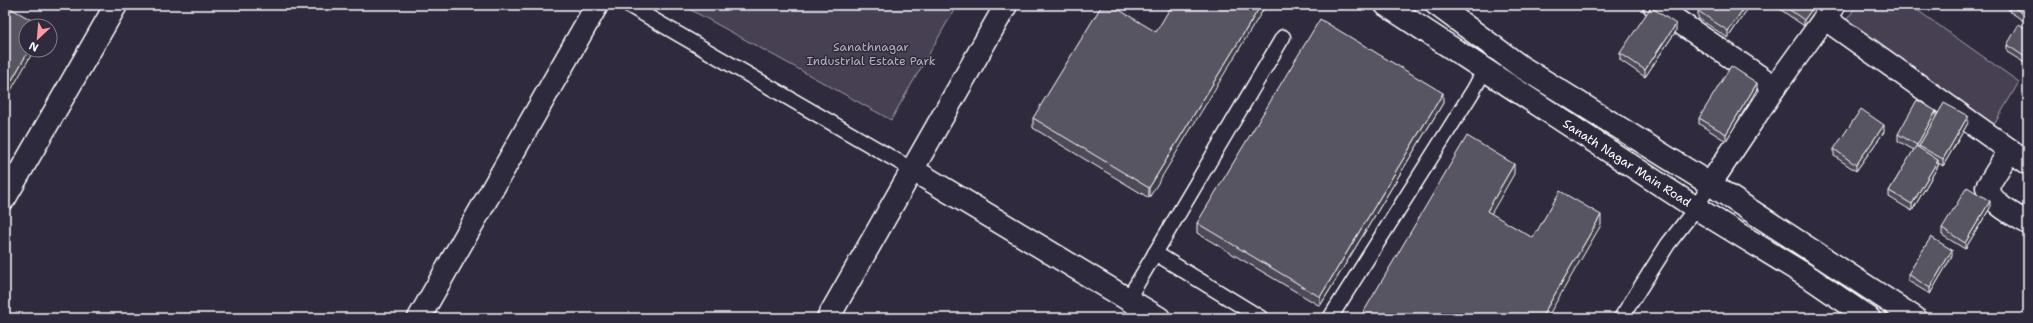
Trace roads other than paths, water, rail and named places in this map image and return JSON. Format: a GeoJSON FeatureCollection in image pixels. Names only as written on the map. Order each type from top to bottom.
{"type":"FeatureCollection","features":[{"type":"Feature","properties":{"kind":"street"},"geometry":{"type":"LineString","coordinates":[[5,198],[116,5]]}},
{"type":"Feature","properties":{"kind":"street"},"geometry":{"type":"LineString","coordinates":[[419,318],[597,5]]}},
{"type":"Feature","properties":{"kind":"street"},"geometry":{"type":"LineString","coordinates":[[828,318],[1006,5]]}},
{"type":"Feature","properties":{"kind":"street","name":"Sanath Nagar Main Road"},"geometry":{"type":"LineString","coordinates":[[1386,5],[1696,208],[1812,279],[1869,318]]}},
{"type":"Feature","properties":{"kind":"street"},"geometry":{"type":"LineString","coordinates":[[1437,5],[1520,66],[1710,184],[1915,318]]}},
{"type":"Feature","properties":{"kind":"street"},"geometry":{"type":"LineString","coordinates":[[1667,8],[1775,87]]}},
{"type":"Feature","properties":{"kind":"street"},"geometry":{"type":"LineString","coordinates":[[1710,184],[1775,87],[1829,12],[2028,163]]}},
{"type":"Feature","properties":{"kind":"street"},"geometry":{"type":"LineString","coordinates":[[2010,150],[1988,187],[1989,193],[1993,200],[2028,223]]}},
{"type":"Feature","properties":{"kind":"street"},"geometry":{"type":"LineString","coordinates":[[913,170],[1160,318]]}},
{"type":"Feature","properties":{"kind":"lane"},"geometry":{"type":"LineString","coordinates":[[628,5],[913,170]]}},
{"type":"Feature","properties":{"kind":"lane"},"geometry":{"type":"LineString","coordinates":[[1128,299],[1283,37]]}},
{"type":"Feature","properties":{"kind":"lane"},"geometry":{"type":"LineString","coordinates":[[1330,318],[1473,91],[1484,69]]}},
{"type":"Feature","properties":{"kind":"lane"},"geometry":{"type":"LineString","coordinates":[[1621,318],[1668,244],[1696,208],[1710,184]]}},
{"type":"Feature","properties":{"kind":"lane"},"geometry":{"type":"LineString","coordinates":[[1155,253],[1261,318]]}},
{"type":"Feature","properties":{"kind":"park label","name":"Sanathnagar Industrial Estate Park"},"geometry":{"type":"Point","coordinates":[871,54]}}]}
